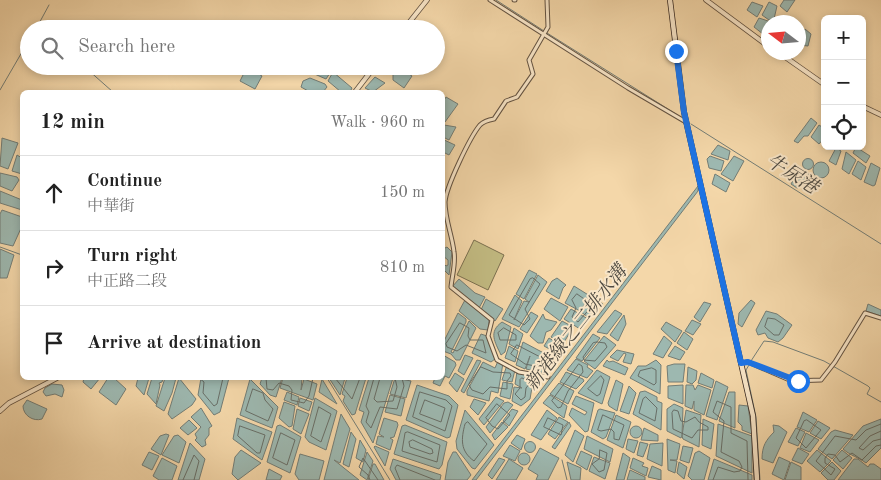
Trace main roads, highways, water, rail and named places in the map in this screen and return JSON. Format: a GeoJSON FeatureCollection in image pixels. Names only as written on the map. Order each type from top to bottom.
{"type":"FeatureCollection","features":[{"type":"Feature","properties":{"kind":"main road"},"geometry":{"type":"LineString","coordinates":[[670,0],[686,122],[756,432],[757,480]]}},
{"type":"Feature","properties":{"kind":"water"},"geometry":{"type":"Polygon","coordinates":[[[784,0],[795,0],[787,12],[780,6],[784,0]]]}},
{"type":"Feature","properties":{"kind":"water"},"geometry":{"type":"Polygon","coordinates":[[[752,2],[763,6],[757,17],[747,10],[752,2]]]}},
{"type":"Feature","properties":{"kind":"water"},"geometry":{"type":"Polygon","coordinates":[[[769,2],[777,6],[775,15],[762,15],[769,2]]]}},
{"type":"Feature","properties":{"kind":"water"},"geometry":{"type":"Polygon","coordinates":[[[759,18],[761,19],[761,32],[754,27],[759,18]]]}},
{"type":"Feature","properties":{"kind":"water"},"geometry":{"type":"Polygon","coordinates":[[[806,30],[811,34],[808,46],[806,46],[806,30]]]}},
{"type":"Feature","properties":{"kind":"water"},"geometry":{"type":"Polygon","coordinates":[[[243,75],[262,76],[255,89],[240,81],[243,75]]]}},
{"type":"Feature","properties":{"kind":"water"},"geometry":{"type":"Polygon","coordinates":[[[317,75],[329,75],[326,79],[317,75]]]}},
{"type":"Feature","properties":{"kind":"water"},"geometry":{"type":"Polygon","coordinates":[[[331,75],[337,75],[352,88],[351,90],[339,90],[328,81],[331,75]]]}},
{"type":"Feature","properties":{"kind":"water"},"geometry":{"type":"Polygon","coordinates":[[[393,75],[412,76],[404,88],[393,80],[393,75]]]}},
{"type":"Feature","properties":{"kind":"water"},"geometry":{"type":"Polygon","coordinates":[[[375,77],[385,83],[376,90],[365,88],[375,77]]]}},
{"type":"Feature","properties":{"kind":"water"},"geometry":{"type":"Polygon","coordinates":[[[310,78],[325,84],[327,87],[325,90],[306,90],[301,87],[303,81],[310,78]]]}},
{"type":"Feature","properties":{"kind":"water"},"geometry":{"type":"Polygon","coordinates":[[[446,97],[458,104],[445,122],[446,97]]]}},
{"type":"Feature","properties":{"kind":"water"},"geometry":{"type":"Polygon","coordinates":[[[811,118],[817,123],[808,136],[804,136],[798,143],[794,141],[811,118]]]}},
{"type":"Feature","properties":{"kind":"water"},"geometry":{"type":"Polygon","coordinates":[[[445,125],[456,127],[449,140],[445,138],[445,125]]]}},
{"type":"Feature","properties":{"kind":"water"},"geometry":{"type":"Polygon","coordinates":[[[819,125],[821,126],[821,142],[819,144],[811,137],[819,125]]]}},
{"type":"Feature","properties":{"kind":"water"},"geometry":{"type":"Polygon","coordinates":[[[2,138],[18,143],[8,169],[0,166],[2,138]]]}},
{"type":"Feature","properties":{"kind":"water"},"geometry":{"type":"Polygon","coordinates":[[[445,140],[455,145],[449,155],[445,153],[445,140]]]}},
{"type":"Feature","properties":{"kind":"water"},"geometry":{"type":"Polygon","coordinates":[[[718,145],[730,151],[728,160],[711,154],[718,145]]]}},
{"type":"Feature","properties":{"kind":"water"},"geometry":{"type":"Polygon","coordinates":[[[835,150],[841,151],[836,165],[829,161],[835,150]]]}},
{"type":"Feature","properties":{"kind":"water"},"geometry":{"type":"Polygon","coordinates":[[[854,150],[861,150],[870,156],[866,163],[853,153],[854,150]]]}},
{"type":"Feature","properties":{"kind":"water"},"geometry":{"type":"Polygon","coordinates":[[[846,152],[856,160],[849,174],[842,169],[846,152]]]}},
{"type":"Feature","properties":{"kind":"water"},"geometry":{"type":"Polygon","coordinates":[[[17,155],[20,157],[20,173],[12,171],[17,155]]]}},
{"type":"Feature","properties":{"kind":"water"},"geometry":{"type":"Polygon","coordinates":[[[710,156],[724,161],[721,171],[709,168],[707,159],[710,156]]]}},
{"type":"Feature","properties":{"kind":"water"},"geometry":{"type":"Polygon","coordinates":[[[734,156],[744,161],[733,181],[721,174],[734,156]]]}},
{"type":"Feature","properties":{"kind":"water"},"geometry":{"type":"Polygon","coordinates":[[[808,158],[814,164],[808,170],[802,164],[808,158]]]}},
{"type":"Feature","properties":{"kind":"water"},"geometry":{"type":"Polygon","coordinates":[[[858,161],[866,167],[861,180],[852,174],[858,161]]]}},
{"type":"Feature","properties":{"kind":"water"},"geometry":{"type":"Polygon","coordinates":[[[821,162],[827,164],[829,170],[827,176],[821,178],[815,176],[813,170],[815,164],[821,162]]]}},
{"type":"Feature","properties":{"kind":"water"},"geometry":{"type":"Polygon","coordinates":[[[871,163],[880,168],[875,185],[873,186],[864,182],[871,163]]]}},
{"type":"Feature","properties":{"kind":"water"},"geometry":{"type":"Polygon","coordinates":[[[800,168],[809,174],[800,187],[797,188],[791,184],[800,168]]]}},
{"type":"Feature","properties":{"kind":"water"},"geometry":{"type":"Polygon","coordinates":[[[0,173],[17,177],[19,180],[12,191],[0,186],[0,173]]]}},
{"type":"Feature","properties":{"kind":"water"},"geometry":{"type":"Polygon","coordinates":[[[715,174],[730,183],[726,192],[712,184],[715,174]]]}},
{"type":"Feature","properties":{"kind":"water"},"geometry":{"type":"Polygon","coordinates":[[[811,174],[821,181],[812,194],[802,190],[811,174]]]}},
{"type":"Feature","properties":{"kind":"water"},"geometry":{"type":"Polygon","coordinates":[[[698,186],[698,191],[476,480],[472,480],[698,186]]]}},
{"type":"Feature","properties":{"kind":"water"},"geometry":{"type":"Polygon","coordinates":[[[0,191],[20,199],[20,209],[0,203],[0,191]]]}},
{"type":"Feature","properties":{"kind":"water"},"geometry":{"type":"Polygon","coordinates":[[[2,210],[20,216],[20,230],[13,246],[0,243],[0,214],[2,210]]]}},
{"type":"Feature","properties":{"kind":"water"},"geometry":{"type":"Polygon","coordinates":[[[447,247],[452,252],[449,275],[445,271],[445,265],[448,265],[448,260],[445,258],[445,248],[447,247]]]}},
{"type":"Feature","properties":{"kind":"water"},"geometry":{"type":"Polygon","coordinates":[[[0,249],[14,255],[7,278],[0,278],[0,249]]]}},
{"type":"Feature","properties":{"kind":"water"},"geometry":{"type":"Polygon","coordinates":[[[529,270],[537,274],[524,299],[516,294],[529,270]]]}},
{"type":"Feature","properties":{"kind":"water"},"geometry":{"type":"Polygon","coordinates":[[[538,275],[547,282],[519,327],[502,319],[515,295],[522,301],[514,320],[524,301],[529,302],[525,299],[538,275]]]}},
{"type":"Feature","properties":{"kind":"water"},"geometry":{"type":"Polygon","coordinates":[[[557,278],[566,285],[559,299],[546,291],[552,281],[557,278]]]}},
{"type":"Feature","properties":{"kind":"water"},"geometry":{"type":"Polygon","coordinates":[[[459,279],[475,293],[485,297],[479,308],[452,287],[459,279]]]}},
{"type":"Feature","properties":{"kind":"water"},"geometry":{"type":"Polygon","coordinates":[[[574,286],[590,296],[580,311],[565,303],[574,286]]]}},
{"type":"Feature","properties":{"kind":"water"},"geometry":{"type":"Polygon","coordinates":[[[591,296],[603,304],[588,317],[581,312],[591,296]]]}},
{"type":"Feature","properties":{"kind":"water"},"geometry":{"type":"Polygon","coordinates":[[[551,298],[568,307],[560,321],[544,309],[551,298]]]}},
{"type":"Feature","properties":{"kind":"water"},"geometry":{"type":"Polygon","coordinates":[[[486,299],[503,309],[495,321],[481,310],[486,299]]]}},
{"type":"Feature","properties":{"kind":"water"},"geometry":{"type":"Polygon","coordinates":[[[465,300],[489,320],[488,330],[480,329],[459,311],[465,300]]]}},
{"type":"Feature","properties":{"kind":"water"},"geometry":{"type":"Polygon","coordinates":[[[751,300],[755,303],[742,327],[738,324],[739,313],[751,300]]]}},
{"type":"Feature","properties":{"kind":"water"},"geometry":{"type":"Polygon","coordinates":[[[704,302],[711,304],[700,322],[694,317],[704,302]]]}},
{"type":"Feature","properties":{"kind":"water"},"geometry":{"type":"Polygon","coordinates":[[[868,304],[881,310],[881,316],[866,311],[868,304]]]}},
{"type":"Feature","properties":{"kind":"water"},"geometry":{"type":"Polygon","coordinates":[[[571,309],[588,319],[580,329],[564,319],[571,309]]]}},
{"type":"Feature","properties":{"kind":"water"},"geometry":{"type":"Polygon","coordinates":[[[615,310],[622,314],[607,334],[597,332],[615,310]]]}},
{"type":"Feature","properties":{"kind":"water"},"geometry":{"type":"Polygon","coordinates":[[[766,311],[777,314],[792,325],[778,342],[768,338],[765,333],[758,335],[756,330],[766,311]]]}},
{"type":"Feature","properties":{"kind":"water"},"geometry":{"type":"Polygon","coordinates":[[[531,312],[538,316],[527,333],[520,329],[531,312]]]}},
{"type":"Feature","properties":{"kind":"water"},"geometry":{"type":"Polygon","coordinates":[[[458,313],[466,319],[466,322],[451,352],[453,353],[469,321],[476,328],[460,360],[456,360],[451,354],[445,352],[445,339],[458,313]]]}},
{"type":"Feature","properties":{"kind":"water"},"geometry":{"type":"Polygon","coordinates":[[[543,314],[545,319],[557,322],[551,330],[546,332],[543,343],[538,343],[530,336],[543,314]]]}},
{"type":"Feature","properties":{"kind":"water"},"geometry":{"type":"Polygon","coordinates":[[[624,315],[626,324],[618,341],[610,335],[624,315]]]}},
{"type":"Feature","properties":{"kind":"water"},"geometry":{"type":"Polygon","coordinates":[[[692,320],[701,324],[693,335],[685,331],[692,320]]]}},
{"type":"Feature","properties":{"kind":"water"},"geometry":{"type":"Polygon","coordinates":[[[562,321],[573,327],[563,344],[551,337],[562,321]]]}},
{"type":"Feature","properties":{"kind":"water"},"geometry":{"type":"Polygon","coordinates":[[[502,322],[511,327],[505,352],[501,355],[494,333],[502,322]]]}},
{"type":"Feature","properties":{"kind":"water"},"geometry":{"type":"Polygon","coordinates":[[[666,322],[682,331],[675,342],[661,329],[666,322]]]}},
{"type":"Feature","properties":{"kind":"water"},"geometry":{"type":"Polygon","coordinates":[[[514,328],[523,334],[518,349],[509,344],[514,328]]]}},
{"type":"Feature","properties":{"kind":"water"},"geometry":{"type":"Polygon","coordinates":[[[684,332],[693,339],[687,350],[677,343],[684,332]]]}},
{"type":"Feature","properties":{"kind":"water"},"geometry":{"type":"Polygon","coordinates":[[[481,334],[487,336],[495,359],[491,362],[472,353],[481,334]]]}},
{"type":"Feature","properties":{"kind":"water"},"geometry":{"type":"Polygon","coordinates":[[[593,334],[600,338],[582,361],[576,358],[593,334]]]}},
{"type":"Feature","properties":{"kind":"water"},"geometry":{"type":"Polygon","coordinates":[[[604,336],[616,345],[595,369],[584,361],[604,336]]]}},
{"type":"Feature","properties":{"kind":"water"},"geometry":{"type":"Polygon","coordinates":[[[664,336],[672,343],[663,358],[653,354],[664,336]]]}},
{"type":"Feature","properties":{"kind":"water"},"geometry":{"type":"Polygon","coordinates":[[[549,338],[565,348],[563,351],[566,352],[562,356],[544,346],[549,338]]]}},
{"type":"Feature","properties":{"kind":"water"},"geometry":{"type":"Polygon","coordinates":[[[523,342],[555,359],[554,362],[557,364],[548,374],[537,371],[540,359],[535,371],[526,369],[530,356],[525,369],[516,365],[523,342]]]}},
{"type":"Feature","properties":{"kind":"water"},"geometry":{"type":"Polygon","coordinates":[[[509,346],[518,351],[515,362],[505,358],[509,346]]]}},
{"type":"Feature","properties":{"kind":"water"},"geometry":{"type":"Polygon","coordinates":[[[675,346],[685,352],[680,360],[668,356],[675,346]]]}},
{"type":"Feature","properties":{"kind":"water"},"geometry":{"type":"Polygon","coordinates":[[[617,350],[634,354],[631,364],[623,362],[626,354],[624,353],[618,361],[610,357],[617,350]]]}},
{"type":"Feature","properties":{"kind":"water"},"geometry":{"type":"Polygon","coordinates":[[[465,355],[473,358],[464,375],[458,371],[465,355]]]}},
{"type":"Feature","properties":{"kind":"water"},"geometry":{"type":"Polygon","coordinates":[[[445,356],[455,362],[456,365],[449,378],[445,376],[445,356]]]}},
{"type":"Feature","properties":{"kind":"water"},"geometry":{"type":"Polygon","coordinates":[[[576,359],[588,365],[587,367],[593,371],[587,378],[567,370],[576,359]]]}},
{"type":"Feature","properties":{"kind":"water"},"geometry":{"type":"Polygon","coordinates":[[[477,360],[481,361],[464,393],[461,391],[477,360]]]}},
{"type":"Feature","properties":{"kind":"water"},"geometry":{"type":"Polygon","coordinates":[[[607,360],[628,368],[625,375],[603,366],[607,360]]]}},
{"type":"Feature","properties":{"kind":"water"},"geometry":{"type":"Polygon","coordinates":[[[656,360],[661,365],[660,394],[630,378],[638,366],[646,366],[656,360]]]}},
{"type":"Feature","properties":{"kind":"water"},"geometry":{"type":"Polygon","coordinates":[[[498,361],[503,363],[498,393],[491,391],[489,401],[467,395],[467,391],[483,362],[495,368],[498,361]]]}},
{"type":"Feature","properties":{"kind":"water"},"geometry":{"type":"Polygon","coordinates":[[[685,364],[683,382],[668,382],[667,366],[685,364]]]}},
{"type":"Feature","properties":{"kind":"water"},"geometry":{"type":"Polygon","coordinates":[[[507,365],[515,370],[512,382],[502,380],[507,365]]]}},
{"type":"Feature","properties":{"kind":"water"},"geometry":{"type":"Polygon","coordinates":[[[688,367],[697,371],[696,380],[692,384],[687,382],[688,367]]]}},
{"type":"Feature","properties":{"kind":"water"},"geometry":{"type":"Polygon","coordinates":[[[597,370],[610,377],[602,404],[578,393],[597,370]]]}},
{"type":"Feature","properties":{"kind":"water"},"geometry":{"type":"Polygon","coordinates":[[[517,372],[534,376],[530,399],[521,406],[512,401],[514,387],[522,388],[515,384],[517,372]]]}},
{"type":"Feature","properties":{"kind":"water"},"geometry":{"type":"Polygon","coordinates":[[[566,372],[584,381],[576,389],[560,382],[566,372]]]}},
{"type":"Feature","properties":{"kind":"water"},"geometry":{"type":"Polygon","coordinates":[[[455,373],[464,379],[457,392],[449,383],[455,373]]]}},
{"type":"Feature","properties":{"kind":"water"},"geometry":{"type":"Polygon","coordinates":[[[701,373],[714,380],[712,388],[698,383],[701,373]]]}},
{"type":"Feature","properties":{"kind":"water"},"geometry":{"type":"Polygon","coordinates":[[[84,380],[98,380],[91,389],[83,382],[84,380]]]}},
{"type":"Feature","properties":{"kind":"water"},"geometry":{"type":"Polygon","coordinates":[[[107,380],[116,380],[126,389],[116,405],[99,392],[107,380]]]}},
{"type":"Feature","properties":{"kind":"water"},"geometry":{"type":"Polygon","coordinates":[[[138,380],[148,380],[144,395],[136,386],[138,380]]]}},
{"type":"Feature","properties":{"kind":"water"},"geometry":{"type":"Polygon","coordinates":[[[151,380],[162,380],[159,383],[156,404],[147,394],[151,380]]]}},
{"type":"Feature","properties":{"kind":"water"},"geometry":{"type":"Polygon","coordinates":[[[164,380],[175,380],[164,411],[156,406],[164,380]]]}},
{"type":"Feature","properties":{"kind":"water"},"geometry":{"type":"Polygon","coordinates":[[[178,380],[181,380],[196,399],[192,405],[172,419],[168,414],[178,380]]]}},
{"type":"Feature","properties":{"kind":"water"},"geometry":{"type":"Polygon","coordinates":[[[201,380],[228,380],[220,412],[214,415],[198,395],[201,380]]]}},
{"type":"Feature","properties":{"kind":"water"},"geometry":{"type":"Polygon","coordinates":[[[250,380],[278,407],[272,428],[240,415],[250,380]]]}},
{"type":"Feature","properties":{"kind":"water"},"geometry":{"type":"Polygon","coordinates":[[[261,380],[281,380],[276,397],[270,395],[260,384],[261,380]]]}},
{"type":"Feature","properties":{"kind":"water"},"geometry":{"type":"Polygon","coordinates":[[[282,380],[302,380],[301,390],[304,380],[317,384],[313,400],[280,388],[282,380]]]}},
{"type":"Feature","properties":{"kind":"water"},"geometry":{"type":"Polygon","coordinates":[[[323,380],[337,404],[319,392],[323,380]]]}},
{"type":"Feature","properties":{"kind":"water"},"geometry":{"type":"Polygon","coordinates":[[[330,380],[344,380],[340,395],[330,380]]]}},
{"type":"Feature","properties":{"kind":"water"},"geometry":{"type":"Polygon","coordinates":[[[346,380],[365,380],[355,414],[352,415],[343,401],[345,396],[342,394],[346,380]]]}},
{"type":"Feature","properties":{"kind":"water"},"geometry":{"type":"Polygon","coordinates":[[[368,380],[392,380],[373,443],[361,422],[364,412],[359,410],[368,380]]]}},
{"type":"Feature","properties":{"kind":"water"},"geometry":{"type":"Polygon","coordinates":[[[394,380],[411,381],[406,398],[390,394],[394,380]]]}},
{"type":"Feature","properties":{"kind":"water"},"geometry":{"type":"Polygon","coordinates":[[[434,380],[443,380],[440,386],[433,383],[434,380]]]}},
{"type":"Feature","properties":{"kind":"water"},"geometry":{"type":"Polygon","coordinates":[[[616,380],[623,384],[617,411],[609,406],[608,403],[616,380]]]}},
{"type":"Feature","properties":{"kind":"water"},"geometry":{"type":"Polygon","coordinates":[[[716,381],[728,387],[717,420],[706,416],[716,381]]]}},
{"type":"Feature","properties":{"kind":"water"},"geometry":{"type":"Polygon","coordinates":[[[503,382],[513,384],[510,399],[500,396],[503,382]]]}},
{"type":"Feature","properties":{"kind":"water"},"geometry":{"type":"Polygon","coordinates":[[[559,383],[574,391],[568,404],[550,394],[559,383]]]}},
{"type":"Feature","properties":{"kind":"water"},"geometry":{"type":"Polygon","coordinates":[[[52,384],[62,385],[64,390],[62,397],[55,394],[46,396],[43,392],[45,388],[52,384]]]}},
{"type":"Feature","properties":{"kind":"water"},"geometry":{"type":"Polygon","coordinates":[[[417,385],[449,396],[458,405],[450,437],[447,438],[406,420],[417,385]]]}},
{"type":"Feature","properties":{"kind":"water"},"geometry":{"type":"Polygon","coordinates":[[[683,385],[683,404],[668,398],[668,386],[683,385]]]}},
{"type":"Feature","properties":{"kind":"water"},"geometry":{"type":"Polygon","coordinates":[[[686,385],[693,385],[695,390],[698,385],[711,390],[704,415],[694,410],[694,401],[692,409],[685,406],[686,385]]]}},
{"type":"Feature","properties":{"kind":"water"},"geometry":{"type":"Polygon","coordinates":[[[629,386],[636,393],[629,414],[620,411],[629,386]]]}},
{"type":"Feature","properties":{"kind":"water"},"geometry":{"type":"Polygon","coordinates":[[[645,391],[657,397],[657,401],[662,403],[661,430],[633,414],[640,392],[645,391]]]}},
{"type":"Feature","properties":{"kind":"water"},"geometry":{"type":"Polygon","coordinates":[[[287,392],[299,397],[297,405],[284,400],[287,392]]]}},
{"type":"Feature","properties":{"kind":"water"},"geometry":{"type":"Polygon","coordinates":[[[729,392],[735,392],[735,428],[719,421],[729,392]]]}},
{"type":"Feature","properties":{"kind":"water"},"geometry":{"type":"Polygon","coordinates":[[[390,395],[405,399],[401,416],[385,412],[390,395]]]}},
{"type":"Feature","properties":{"kind":"water"},"geometry":{"type":"Polygon","coordinates":[[[550,395],[567,406],[564,418],[543,403],[550,395]]]}},
{"type":"Feature","properties":{"kind":"water"},"geometry":{"type":"Polygon","coordinates":[[[576,396],[594,403],[588,431],[585,432],[569,415],[572,408],[585,415],[587,412],[572,404],[576,396]]]}},
{"type":"Feature","properties":{"kind":"water"},"geometry":{"type":"Polygon","coordinates":[[[496,397],[504,401],[484,425],[479,419],[496,397]]]}},
{"type":"Feature","properties":{"kind":"water"},"geometry":{"type":"Polygon","coordinates":[[[300,398],[312,402],[309,411],[298,406],[300,398]]]}},
{"type":"Feature","properties":{"kind":"water"},"geometry":{"type":"Polygon","coordinates":[[[315,398],[337,411],[326,450],[309,442],[305,437],[315,398]]]}},
{"type":"Feature","properties":{"kind":"water"},"geometry":{"type":"Polygon","coordinates":[[[474,399],[486,403],[478,415],[470,407],[474,399]]]}},
{"type":"Feature","properties":{"kind":"water"},"geometry":{"type":"Polygon","coordinates":[[[27,400],[47,409],[42,419],[32,419],[27,415],[23,406],[27,400]]]}},
{"type":"Feature","properties":{"kind":"water"},"geometry":{"type":"Polygon","coordinates":[[[284,402],[295,406],[292,426],[289,427],[279,418],[284,402]]]}},
{"type":"Feature","properties":{"kind":"water"},"geometry":{"type":"Polygon","coordinates":[[[508,402],[513,405],[490,433],[486,427],[504,403],[508,402]]]}},
{"type":"Feature","properties":{"kind":"water"},"geometry":{"type":"Polygon","coordinates":[[[674,404],[683,408],[681,438],[667,431],[667,409],[674,404]]]}},
{"type":"Feature","properties":{"kind":"water"},"geometry":{"type":"Polygon","coordinates":[[[739,405],[748,406],[752,434],[742,430],[742,426],[738,422],[739,405]]]}},
{"type":"Feature","properties":{"kind":"water"},"geometry":{"type":"Polygon","coordinates":[[[201,408],[212,426],[209,428],[209,435],[205,440],[206,445],[202,447],[195,440],[197,438],[195,434],[201,427],[191,417],[201,408]]]}},
{"type":"Feature","properties":{"kind":"water"},"geometry":{"type":"Polygon","coordinates":[[[297,409],[309,414],[301,434],[293,429],[297,409]]]}},
{"type":"Feature","properties":{"kind":"water"},"geometry":{"type":"Polygon","coordinates":[[[512,409],[518,411],[509,426],[503,421],[512,409]]]}},
{"type":"Feature","properties":{"kind":"water"},"geometry":{"type":"Polygon","coordinates":[[[600,409],[615,413],[606,437],[603,439],[591,432],[600,409]]]}},
{"type":"Feature","properties":{"kind":"water"},"geometry":{"type":"Polygon","coordinates":[[[465,410],[494,445],[475,469],[472,468],[457,449],[456,441],[465,410]]]}},
{"type":"Feature","properties":{"kind":"water"},"geometry":{"type":"Polygon","coordinates":[[[547,410],[557,418],[541,440],[531,435],[547,410]]]}},
{"type":"Feature","properties":{"kind":"water"},"geometry":{"type":"Polygon","coordinates":[[[686,410],[701,415],[699,447],[683,439],[686,410]]]}},
{"type":"Feature","properties":{"kind":"water"},"geometry":{"type":"Polygon","coordinates":[[[803,412],[817,420],[809,432],[797,427],[803,412]]]}},
{"type":"Feature","properties":{"kind":"water"},"geometry":{"type":"Polygon","coordinates":[[[341,414],[350,429],[340,463],[334,460],[359,480],[324,480],[341,414]]]}},
{"type":"Feature","properties":{"kind":"water"},"geometry":{"type":"Polygon","coordinates":[[[616,415],[631,422],[623,448],[607,440],[616,415]]]}},
{"type":"Feature","properties":{"kind":"water"},"geometry":{"type":"Polygon","coordinates":[[[559,417],[568,422],[555,439],[548,434],[559,417]]]}},
{"type":"Feature","properties":{"kind":"water"},"geometry":{"type":"Polygon","coordinates":[[[237,418],[272,432],[262,460],[233,439],[237,418]]]}},
{"type":"Feature","properties":{"kind":"water"},"geometry":{"type":"Polygon","coordinates":[[[384,418],[397,422],[398,425],[394,437],[390,438],[393,440],[390,450],[376,444],[378,436],[384,437],[379,434],[384,418]]]}},
{"type":"Feature","properties":{"kind":"water"},"geometry":{"type":"Polygon","coordinates":[[[703,419],[714,424],[711,449],[702,445],[703,419]]]}},
{"type":"Feature","properties":{"kind":"water"},"geometry":{"type":"Polygon","coordinates":[[[881,419],[881,448],[866,463],[843,449],[863,426],[881,419]]]}},
{"type":"Feature","properties":{"kind":"water"},"geometry":{"type":"Polygon","coordinates":[[[189,420],[197,428],[188,435],[180,428],[189,420]]]}},
{"type":"Feature","properties":{"kind":"water"},"geometry":{"type":"Polygon","coordinates":[[[818,421],[830,428],[821,439],[810,433],[818,421]]]}},
{"type":"Feature","properties":{"kind":"water"},"geometry":{"type":"Polygon","coordinates":[[[502,422],[508,427],[495,440],[492,435],[502,422]]]}},
{"type":"Feature","properties":{"kind":"water"},"geometry":{"type":"Polygon","coordinates":[[[569,422],[571,426],[555,449],[552,447],[569,422]]]}},
{"type":"Feature","properties":{"kind":"water"},"geometry":{"type":"Polygon","coordinates":[[[718,424],[752,436],[752,473],[716,456],[718,424]]]}},
{"type":"Feature","properties":{"kind":"water"},"geometry":{"type":"Polygon","coordinates":[[[280,425],[301,437],[290,473],[267,462],[277,426],[280,425]]]}},
{"type":"Feature","properties":{"kind":"water"},"geometry":{"type":"Polygon","coordinates":[[[405,425],[447,442],[442,465],[439,469],[394,454],[402,426],[405,425]]]}},
{"type":"Feature","properties":{"kind":"water"},"geometry":{"type":"Polygon","coordinates":[[[773,425],[779,426],[787,432],[773,463],[762,459],[765,444],[774,432],[773,425]]]}},
{"type":"Feature","properties":{"kind":"water"},"geometry":{"type":"Polygon","coordinates":[[[634,426],[638,426],[642,432],[638,438],[634,438],[630,434],[630,430],[634,426]]]}},
{"type":"Feature","properties":{"kind":"water"},"geometry":{"type":"Polygon","coordinates":[[[644,428],[658,435],[658,441],[641,440],[644,428]]]}},
{"type":"Feature","properties":{"kind":"water"},"geometry":{"type":"Polygon","coordinates":[[[796,428],[805,432],[798,446],[788,442],[796,428]]]}},
{"type":"Feature","properties":{"kind":"water"},"geometry":{"type":"Polygon","coordinates":[[[575,430],[584,436],[573,462],[565,455],[575,430]]]}},
{"type":"Feature","properties":{"kind":"water"},"geometry":{"type":"Polygon","coordinates":[[[835,430],[853,435],[832,459],[818,449],[831,432],[835,430]]]}},
{"type":"Feature","properties":{"kind":"water"},"geometry":{"type":"Polygon","coordinates":[[[351,432],[356,439],[349,467],[343,464],[351,432]]]}},
{"type":"Feature","properties":{"kind":"water"},"geometry":{"type":"Polygon","coordinates":[[[806,433],[819,440],[810,452],[800,448],[806,433]]]}},
{"type":"Feature","properties":{"kind":"water"},"geometry":{"type":"Polygon","coordinates":[[[169,435],[161,455],[151,449],[160,436],[169,435]]]}},
{"type":"Feature","properties":{"kind":"water"},"geometry":{"type":"Polygon","coordinates":[[[178,435],[186,442],[179,463],[162,455],[174,436],[178,435]]]}},
{"type":"Feature","properties":{"kind":"water"},"geometry":{"type":"Polygon","coordinates":[[[517,435],[525,439],[521,450],[511,443],[517,435]]]}},
{"type":"Feature","properties":{"kind":"water"},"geometry":{"type":"Polygon","coordinates":[[[587,436],[613,449],[610,462],[584,449],[587,436]]]}},
{"type":"Feature","properties":{"kind":"water"},"geometry":{"type":"Polygon","coordinates":[[[628,439],[638,441],[634,453],[626,449],[628,439]]]}},
{"type":"Feature","properties":{"kind":"water"},"geometry":{"type":"Polygon","coordinates":[[[667,439],[680,444],[677,460],[670,460],[677,461],[675,473],[668,470],[667,439]]]}},
{"type":"Feature","properties":{"kind":"water"},"geometry":{"type":"Polygon","coordinates":[[[360,440],[366,450],[363,462],[356,458],[360,440]]]}},
{"type":"Feature","properties":{"kind":"water"},"geometry":{"type":"Polygon","coordinates":[[[530,441],[536,447],[530,453],[524,447],[530,441]]]}},
{"type":"Feature","properties":{"kind":"water"},"geometry":{"type":"Polygon","coordinates":[[[640,442],[648,444],[643,457],[637,455],[640,442]]]}},
{"type":"Feature","properties":{"kind":"water"},"geometry":{"type":"Polygon","coordinates":[[[190,443],[205,459],[199,480],[178,480],[190,443]]]}},
{"type":"Feature","properties":{"kind":"water"},"geometry":{"type":"Polygon","coordinates":[[[663,443],[662,466],[647,459],[650,444],[663,443]]]}},
{"type":"Feature","properties":{"kind":"water"},"geometry":{"type":"Polygon","coordinates":[[[510,445],[520,451],[515,461],[503,456],[510,445]]]}},
{"type":"Feature","properties":{"kind":"water"},"geometry":{"type":"Polygon","coordinates":[[[683,446],[693,448],[689,463],[680,460],[683,446]]]}},
{"type":"Feature","properties":{"kind":"water"},"geometry":{"type":"Polygon","coordinates":[[[374,447],[389,452],[385,466],[374,447]]]}},
{"type":"Feature","properties":{"kind":"water"},"geometry":{"type":"Polygon","coordinates":[[[540,448],[559,458],[548,480],[536,480],[538,475],[528,469],[540,448]]]}},
{"type":"Feature","properties":{"kind":"water"},"geometry":{"type":"Polygon","coordinates":[[[798,448],[809,454],[802,464],[792,460],[798,448]]]}},
{"type":"Feature","properties":{"kind":"water"},"geometry":{"type":"Polygon","coordinates":[[[241,450],[261,463],[238,480],[232,474],[235,457],[241,450]]]}},
{"type":"Feature","properties":{"kind":"water"},"geometry":{"type":"Polygon","coordinates":[[[817,450],[831,461],[820,472],[807,461],[817,450]]]}},
{"type":"Feature","properties":{"kind":"water"},"geometry":{"type":"Polygon","coordinates":[[[842,450],[852,458],[843,469],[833,460],[842,450]]]}},
{"type":"Feature","properties":{"kind":"water"},"geometry":{"type":"Polygon","coordinates":[[[581,451],[592,456],[587,470],[576,463],[581,451]]]}},
{"type":"Feature","properties":{"kind":"water"},"geometry":{"type":"Polygon","coordinates":[[[699,451],[710,458],[704,480],[692,480],[688,476],[695,453],[699,451]]]}},
{"type":"Feature","properties":{"kind":"water"},"geometry":{"type":"Polygon","coordinates":[[[149,452],[159,456],[152,470],[142,465],[149,452]]]}},
{"type":"Feature","properties":{"kind":"water"},"geometry":{"type":"Polygon","coordinates":[[[367,452],[373,461],[367,480],[360,475],[367,452]]]}},
{"type":"Feature","properties":{"kind":"water"},"geometry":{"type":"Polygon","coordinates":[[[453,452],[456,452],[471,475],[467,480],[445,480],[448,462],[453,452]]]}},
{"type":"Feature","properties":{"kind":"water"},"geometry":{"type":"Polygon","coordinates":[[[524,453],[530,459],[524,465],[518,459],[524,453]]]}},
{"type":"Feature","properties":{"kind":"water"},"geometry":{"type":"Polygon","coordinates":[[[623,453],[630,458],[624,480],[616,480],[623,453]]]}},
{"type":"Feature","properties":{"kind":"water"},"geometry":{"type":"Polygon","coordinates":[[[300,454],[324,461],[319,480],[299,480],[295,474],[300,454]]]}},
{"type":"Feature","properties":{"kind":"water"},"geometry":{"type":"Polygon","coordinates":[[[594,457],[610,463],[605,479],[589,471],[594,457]]]}},
{"type":"Feature","properties":{"kind":"water"},"geometry":{"type":"Polygon","coordinates":[[[779,457],[790,462],[784,480],[772,474],[779,457]]]}},
{"type":"Feature","properties":{"kind":"water"},"geometry":{"type":"Polygon","coordinates":[[[162,458],[177,466],[172,480],[159,480],[153,476],[162,458]]]}},
{"type":"Feature","properties":{"kind":"water"},"geometry":{"type":"Polygon","coordinates":[[[499,458],[505,460],[492,479],[488,475],[499,458]]]}},
{"type":"Feature","properties":{"kind":"water"},"geometry":{"type":"Polygon","coordinates":[[[633,458],[644,463],[642,466],[648,468],[646,476],[630,468],[633,458]]]}},
{"type":"Feature","properties":{"kind":"water"},"geometry":{"type":"Polygon","coordinates":[[[393,459],[441,475],[440,480],[396,480],[390,469],[393,459]]]}},
{"type":"Feature","properties":{"kind":"water"},"geometry":{"type":"Polygon","coordinates":[[[509,459],[523,468],[516,480],[496,480],[509,459]]]}},
{"type":"Feature","properties":{"kind":"water"},"geometry":{"type":"Polygon","coordinates":[[[714,459],[752,475],[752,480],[708,480],[714,459]]]}},
{"type":"Feature","properties":{"kind":"water"},"geometry":{"type":"Polygon","coordinates":[[[854,459],[858,459],[868,467],[870,464],[874,464],[881,469],[881,480],[838,480],[854,459]]]}},
{"type":"Feature","properties":{"kind":"water"},"geometry":{"type":"Polygon","coordinates":[[[567,462],[581,468],[580,480],[571,480],[567,462]]]}},
{"type":"Feature","properties":{"kind":"water"},"geometry":{"type":"Polygon","coordinates":[[[679,462],[687,467],[684,479],[677,473],[679,462]]]}},
{"type":"Feature","properties":{"kind":"water"},"geometry":{"type":"Polygon","coordinates":[[[791,462],[801,467],[801,480],[785,480],[791,462]]]}},
{"type":"Feature","properties":{"kind":"water"},"geometry":{"type":"Polygon","coordinates":[[[832,462],[841,471],[834,480],[828,480],[821,473],[832,462]]]}},
{"type":"Feature","properties":{"kind":"water"},"geometry":{"type":"Polygon","coordinates":[[[373,464],[375,464],[384,480],[368,480],[373,464]]]}},
{"type":"Feature","properties":{"kind":"water"},"geometry":{"type":"Polygon","coordinates":[[[652,466],[661,470],[661,480],[648,477],[652,466]]]}},
{"type":"Feature","properties":{"kind":"water"},"geometry":{"type":"Polygon","coordinates":[[[269,469],[282,476],[280,480],[266,480],[269,469]]]}},
{"type":"Feature","properties":{"kind":"water"},"geometry":{"type":"Polygon","coordinates":[[[630,470],[645,477],[645,480],[627,480],[630,470]]]}},
{"type":"Feature","properties":{"kind":"waterway"},"geometry":{"type":"LineString","coordinates":[[496,0],[544,31]]}},
{"type":"Feature","properties":{"kind":"waterway"},"geometry":{"type":"LineString","coordinates":[[41,20],[49,5]]}},
{"type":"Feature","properties":{"kind":"waterway"},"geometry":{"type":"LineString","coordinates":[[547,33],[679,116]]}},
{"type":"Feature","properties":{"kind":"waterway"},"geometry":{"type":"LineString","coordinates":[[0,90],[20,56]]}},
{"type":"Feature","properties":{"kind":"waterway"},"geometry":{"type":"LineString","coordinates":[[94,75],[111,90]]}},
{"type":"Feature","properties":{"kind":"waterway","name":"牛尿港"},"geometry":{"type":"LineString","coordinates":[[691,124],[881,244]]}},
{"type":"Feature","properties":{"kind":"waterway"},"geometry":{"type":"LineString","coordinates":[[0,247],[20,254]]}},
{"type":"Feature","properties":{"kind":"waterway"},"geometry":{"type":"LineString","coordinates":[[751,361],[764,341],[773,342],[824,361],[868,386],[870,388],[867,394],[881,402]]}},
{"type":"Feature","properties":{"kind":"waterway"},"geometry":{"type":"LineString","coordinates":[[749,365],[746,370],[756,417],[760,480]]}},
{"type":"Feature","properties":{"kind":"waterway"},"geometry":{"type":"LineString","coordinates":[[328,380],[390,480]]}},
{"type":"Feature","properties":{"kind":"waterway"},"geometry":{"type":"LineString","coordinates":[[753,452],[754,480]]}},
{"type":"Feature","properties":{"kind":"waterway"},"geometry":{"type":"LineString","coordinates":[[562,460],[567,480]]}},
{"type":"Feature","properties":{"kind":"water label","name":"新港線之二排水溝"},"geometry":{"type":"Point","coordinates":[575,327]}}]}
